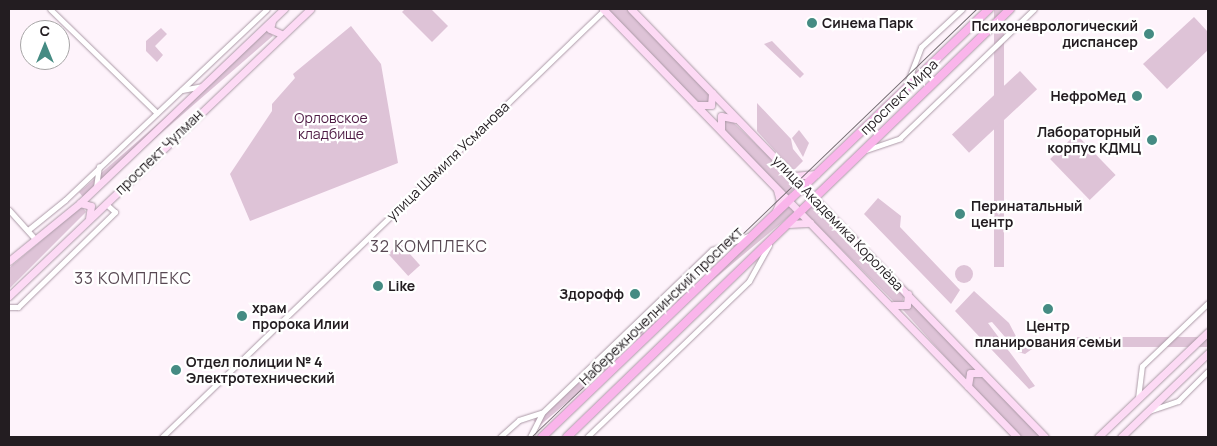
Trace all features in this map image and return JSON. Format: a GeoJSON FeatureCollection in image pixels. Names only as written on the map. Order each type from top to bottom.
{"type":"FeatureCollection","features":[{"type":"Feature","properties":{"kind":"main road","name":"проспект Мира"},"geometry":{"type":"LineString","coordinates":[[796,193],[989,9]]}},
{"type":"Feature","properties":{"kind":"main road","name":"проспект Мира"},"geometry":{"type":"LineString","coordinates":[[806,204],[1010,9]]}},
{"type":"Feature","properties":{"kind":"main road","name":"Набережночелнинский проспект"},"geometry":{"type":"LineString","coordinates":[[542,437],[796,193]]}},
{"type":"Feature","properties":{"kind":"main road","name":"Набережночелнинский проспект"},"geometry":{"type":"LineString","coordinates":[[566,437],[806,204]]}},
{"type":"Feature","properties":{"kind":"street"},"geometry":{"type":"LineString","coordinates":[[50,9],[157,113]]}},
{"type":"Feature","properties":{"kind":"street"},"geometry":{"type":"LineString","coordinates":[[28,230],[157,113],[267,9]]}},
{"type":"Feature","properties":{"kind":"street","name":"проспект Чулман"},"geometry":{"type":"LineString","coordinates":[[9,261],[34,238],[80,203],[284,9]]}},
{"type":"Feature","properties":{"kind":"street","name":"проспект Чулман"},"geometry":{"type":"LineString","coordinates":[[9,296],[310,9]]}},
{"type":"Feature","properties":{"kind":"street","name":"улица Академика Королёва"},"geometry":{"type":"LineString","coordinates":[[631,9],[828,210],[1045,437]]}},
{"type":"Feature","properties":{"kind":"street"},"geometry":{"type":"LineString","coordinates":[[905,89],[921,47],[962,9]]}},
{"type":"Feature","properties":{"kind":"street"},"geometry":{"type":"LineString","coordinates":[[859,153],[900,138],[1034,9]]}},
{"type":"Feature","properties":{"kind":"street","name":"улица Академика Королёва"},"geometry":{"type":"LineString","coordinates":[[604,10],[1017,437]]}},
{"type":"Feature","properties":{"kind":"street","name":"улица Шамиля Усманова"},"geometry":{"type":"LineString","coordinates":[[162,437],[604,10]]}},
{"type":"Feature","properties":{"kind":"street"},"geometry":{"type":"LineString","coordinates":[[272,21],[270,29],[282,34]]}},
{"type":"Feature","properties":{"kind":"street"},"geometry":{"type":"LineString","coordinates":[[180,90],[204,86]]}},
{"type":"Feature","properties":{"kind":"street"},"geometry":{"type":"LineString","coordinates":[[696,105],[711,105],[712,93]]}},
{"type":"Feature","properties":{"kind":"street"},"geometry":{"type":"LineString","coordinates":[[722,132],[718,123],[725,115],[743,125]]}},
{"type":"Feature","properties":{"kind":"street"},"geometry":{"type":"LineString","coordinates":[[95,189],[99,166]]}},
{"type":"Feature","properties":{"kind":"street"},"geometry":{"type":"LineString","coordinates":[[793,176],[817,174]]}},
{"type":"Feature","properties":{"kind":"street"},"geometry":{"type":"LineString","coordinates":[[827,184],[824,196],[828,210]]}},
{"type":"Feature","properties":{"kind":"street"},"geometry":{"type":"LineString","coordinates":[[774,214],[780,201],[776,188]]}},
{"type":"Feature","properties":{"kind":"street"},"geometry":{"type":"LineString","coordinates":[[80,203],[91,206],[89,218]]}},
{"type":"Feature","properties":{"kind":"street"},"geometry":{"type":"LineString","coordinates":[[9,307],[18,306],[115,212],[105,203]]}},
{"type":"Feature","properties":{"kind":"street"},"geometry":{"type":"LineString","coordinates":[[9,210],[34,238]]}},
{"type":"Feature","properties":{"kind":"street"},"geometry":{"type":"LineString","coordinates":[[785,225],[800,220],[812,225]]}},
{"type":"Feature","properties":{"kind":"street"},"geometry":{"type":"LineString","coordinates":[[530,437],[542,413],[712,250],[756,233]]}},
{"type":"Feature","properties":{"kind":"street"},"geometry":{"type":"LineString","coordinates":[[587,437],[749,281],[772,238]]}},
{"type":"Feature","properties":{"kind":"street"},"geometry":{"type":"LineString","coordinates":[[890,304],[904,306],[908,293]]}},
{"type":"Feature","properties":{"kind":"street"},"geometry":{"type":"LineString","coordinates":[[1138,398],[1142,366],[1208,303]]}},
{"type":"Feature","properties":{"kind":"street"},"geometry":{"type":"LineString","coordinates":[[1098,437],[1208,332]]}},
{"type":"Feature","properties":{"kind":"street"},"geometry":{"type":"LineString","coordinates":[[1121,437],[1208,353]]}},
{"type":"Feature","properties":{"kind":"street"},"geometry":{"type":"LineString","coordinates":[[1146,412],[1178,401],[1208,370]]}},
{"type":"Feature","properties":{"kind":"street"},"geometry":{"type":"LineString","coordinates":[[968,387],[970,373],[984,374]]}},
{"type":"Feature","properties":{"kind":"street"},"geometry":{"type":"LineString","coordinates":[[500,437],[519,420],[542,413]]}},
{"type":"Feature","properties":{"kind":"green space"},"geometry":{"type":"Polygon","coordinates":[[[405,9],[431,9],[448,26],[432,42],[402,12],[405,9]]]}},
{"type":"Feature","properties":{"kind":"green space"},"geometry":{"type":"Polygon","coordinates":[[[607,9],[627,9],[711,95],[710,102],[701,104],[683,88],[607,9]]]}},
{"type":"Feature","properties":{"kind":"green space"},"geometry":{"type":"Polygon","coordinates":[[[994,9],[1004,9],[1004,267],[994,267],[994,9]]]}},
{"type":"Feature","properties":{"kind":"green space"},"geometry":{"type":"Polygon","coordinates":[[[1194,17],[1208,32],[1208,50],[1167,89],[1143,64],[1194,17]]]}},
{"type":"Feature","properties":{"kind":"green space","name":"Орловское кладбище"},"geometry":{"type":"Polygon","coordinates":[[[351,26],[381,64],[398,163],[250,221],[230,174],[272,111],[272,104],[295,78],[293,74],[351,26]]]}},
{"type":"Feature","properties":{"kind":"green space"},"geometry":{"type":"Polygon","coordinates":[[[161,28],[167,34],[155,46],[163,55],[157,62],[146,51],[146,41],[161,28]]]}},
{"type":"Feature","properties":{"kind":"green space"},"geometry":{"type":"Polygon","coordinates":[[[267,29],[273,36],[85,199],[79,192],[267,29]]]}},
{"type":"Feature","properties":{"kind":"green space"},"geometry":{"type":"Polygon","coordinates":[[[772,41],[804,74],[800,78],[764,44],[772,41]]]}},
{"type":"Feature","properties":{"kind":"green space"},"geometry":{"type":"Polygon","coordinates":[[[1020,71],[1037,89],[969,153],[952,134],[1020,71]]]}},
{"type":"Feature","properties":{"kind":"green space"},"geometry":{"type":"Polygon","coordinates":[[[757,103],[791,139],[793,149],[803,161],[793,171],[757,131],[757,103]]]}},
{"type":"Feature","properties":{"kind":"green space"},"geometry":{"type":"Polygon","coordinates":[[[730,119],[798,185],[788,195],[723,128],[723,120],[730,119]]]}},
{"type":"Feature","properties":{"kind":"green space"},"geometry":{"type":"Polygon","coordinates":[[[799,130],[809,143],[803,157],[792,138],[799,130]]]}},
{"type":"Feature","properties":{"kind":"green space"},"geometry":{"type":"Polygon","coordinates":[[[1076,134],[1116,175],[1090,200],[1050,159],[1076,134]]]}},
{"type":"Feature","properties":{"kind":"green space"},"geometry":{"type":"Polygon","coordinates":[[[878,198],[901,216],[900,227],[960,290],[951,304],[864,214],[878,198]]]}},
{"type":"Feature","properties":{"kind":"green space"},"geometry":{"type":"Polygon","coordinates":[[[814,202],[904,296],[902,303],[894,302],[804,212],[814,202]]]}},
{"type":"Feature","properties":{"kind":"green space"},"geometry":{"type":"Polygon","coordinates":[[[790,205],[795,211],[539,426],[533,420],[790,205]]]}},
{"type":"Feature","properties":{"kind":"green space"},"geometry":{"type":"Polygon","coordinates":[[[82,206],[86,212],[9,289],[9,268],[82,206]]]}},
{"type":"Feature","properties":{"kind":"green space"},"geometry":{"type":"Polygon","coordinates":[[[400,243],[420,265],[408,276],[388,254],[400,243]]]}},
{"type":"Feature","properties":{"kind":"green space"},"geometry":{"type":"Polygon","coordinates":[[[964,265],[970,268],[973,274],[970,280],[964,283],[958,280],[955,274],[958,268],[964,265]]]}},
{"type":"Feature","properties":{"kind":"green space"},"geometry":{"type":"Polygon","coordinates":[[[974,291],[1009,323],[1021,346],[1032,349],[1025,354],[1018,352],[992,322],[988,323],[1035,386],[1029,389],[955,311],[974,291]]]}},
{"type":"Feature","properties":{"kind":"green space"},"geometry":{"type":"Polygon","coordinates":[[[911,303],[975,368],[964,378],[903,310],[911,303]]]}},
{"type":"Feature","properties":{"kind":"green space"},"geometry":{"type":"Polygon","coordinates":[[[1064,337],[1208,337],[1208,347],[1064,347],[1064,337]]]}},
{"type":"Feature","properties":{"kind":"green space"},"geometry":{"type":"Polygon","coordinates":[[[980,374],[1041,437],[1020,437],[971,385],[973,375],[980,374]]]}},
{"type":"Feature","properties":{"kind":"tram line"},"geometry":{"type":"LineString","coordinates":[[531,437],[976,9]]}},
{"type":"Feature","properties":{"kind":"place","name":"Синема Парк"},"geometry":{"type":"Point","coordinates":[812,23]}},
{"type":"Feature","properties":{"kind":"place","name":"Психоневрологический диспансер"},"geometry":{"type":"Point","coordinates":[1149,34]}},
{"type":"Feature","properties":{"kind":"place","name":"НефроМед"},"geometry":{"type":"Point","coordinates":[1137,96]}},
{"type":"Feature","properties":{"kind":"place","name":"Лабораторный корпус КДМЦ"},"geometry":{"type":"Point","coordinates":[1152,140]}},
{"type":"Feature","properties":{"kind":"place","name":"Перинатальный центр"},"geometry":{"type":"Point","coordinates":[960,214]}},
{"type":"Feature","properties":{"kind":"place","name":"Like"},"geometry":{"type":"Point","coordinates":[378,286]}},
{"type":"Feature","properties":{"kind":"place","name":"Здорофф"},"geometry":{"type":"Point","coordinates":[635,294]}},
{"type":"Feature","properties":{"kind":"place","name":"Центр планирования семьи"},"geometry":{"type":"Point","coordinates":[1048,309]}},
{"type":"Feature","properties":{"kind":"place","name":"храм пророка Илии"},"geometry":{"type":"Point","coordinates":[242,316]}},
{"type":"Feature","properties":{"kind":"place","name":"Отдел полиции № 4 Электротехнический"},"geometry":{"type":"Point","coordinates":[176,370]}},
{"type":"Feature","properties":{"kind":"district","name":"32 КОМПЛЕКС"},"geometry":{"type":"Point","coordinates":[429,246]}},
{"type":"Feature","properties":{"kind":"district","name":"33 КОМПЛЕКС"},"geometry":{"type":"Point","coordinates":[133,278]}}]}
